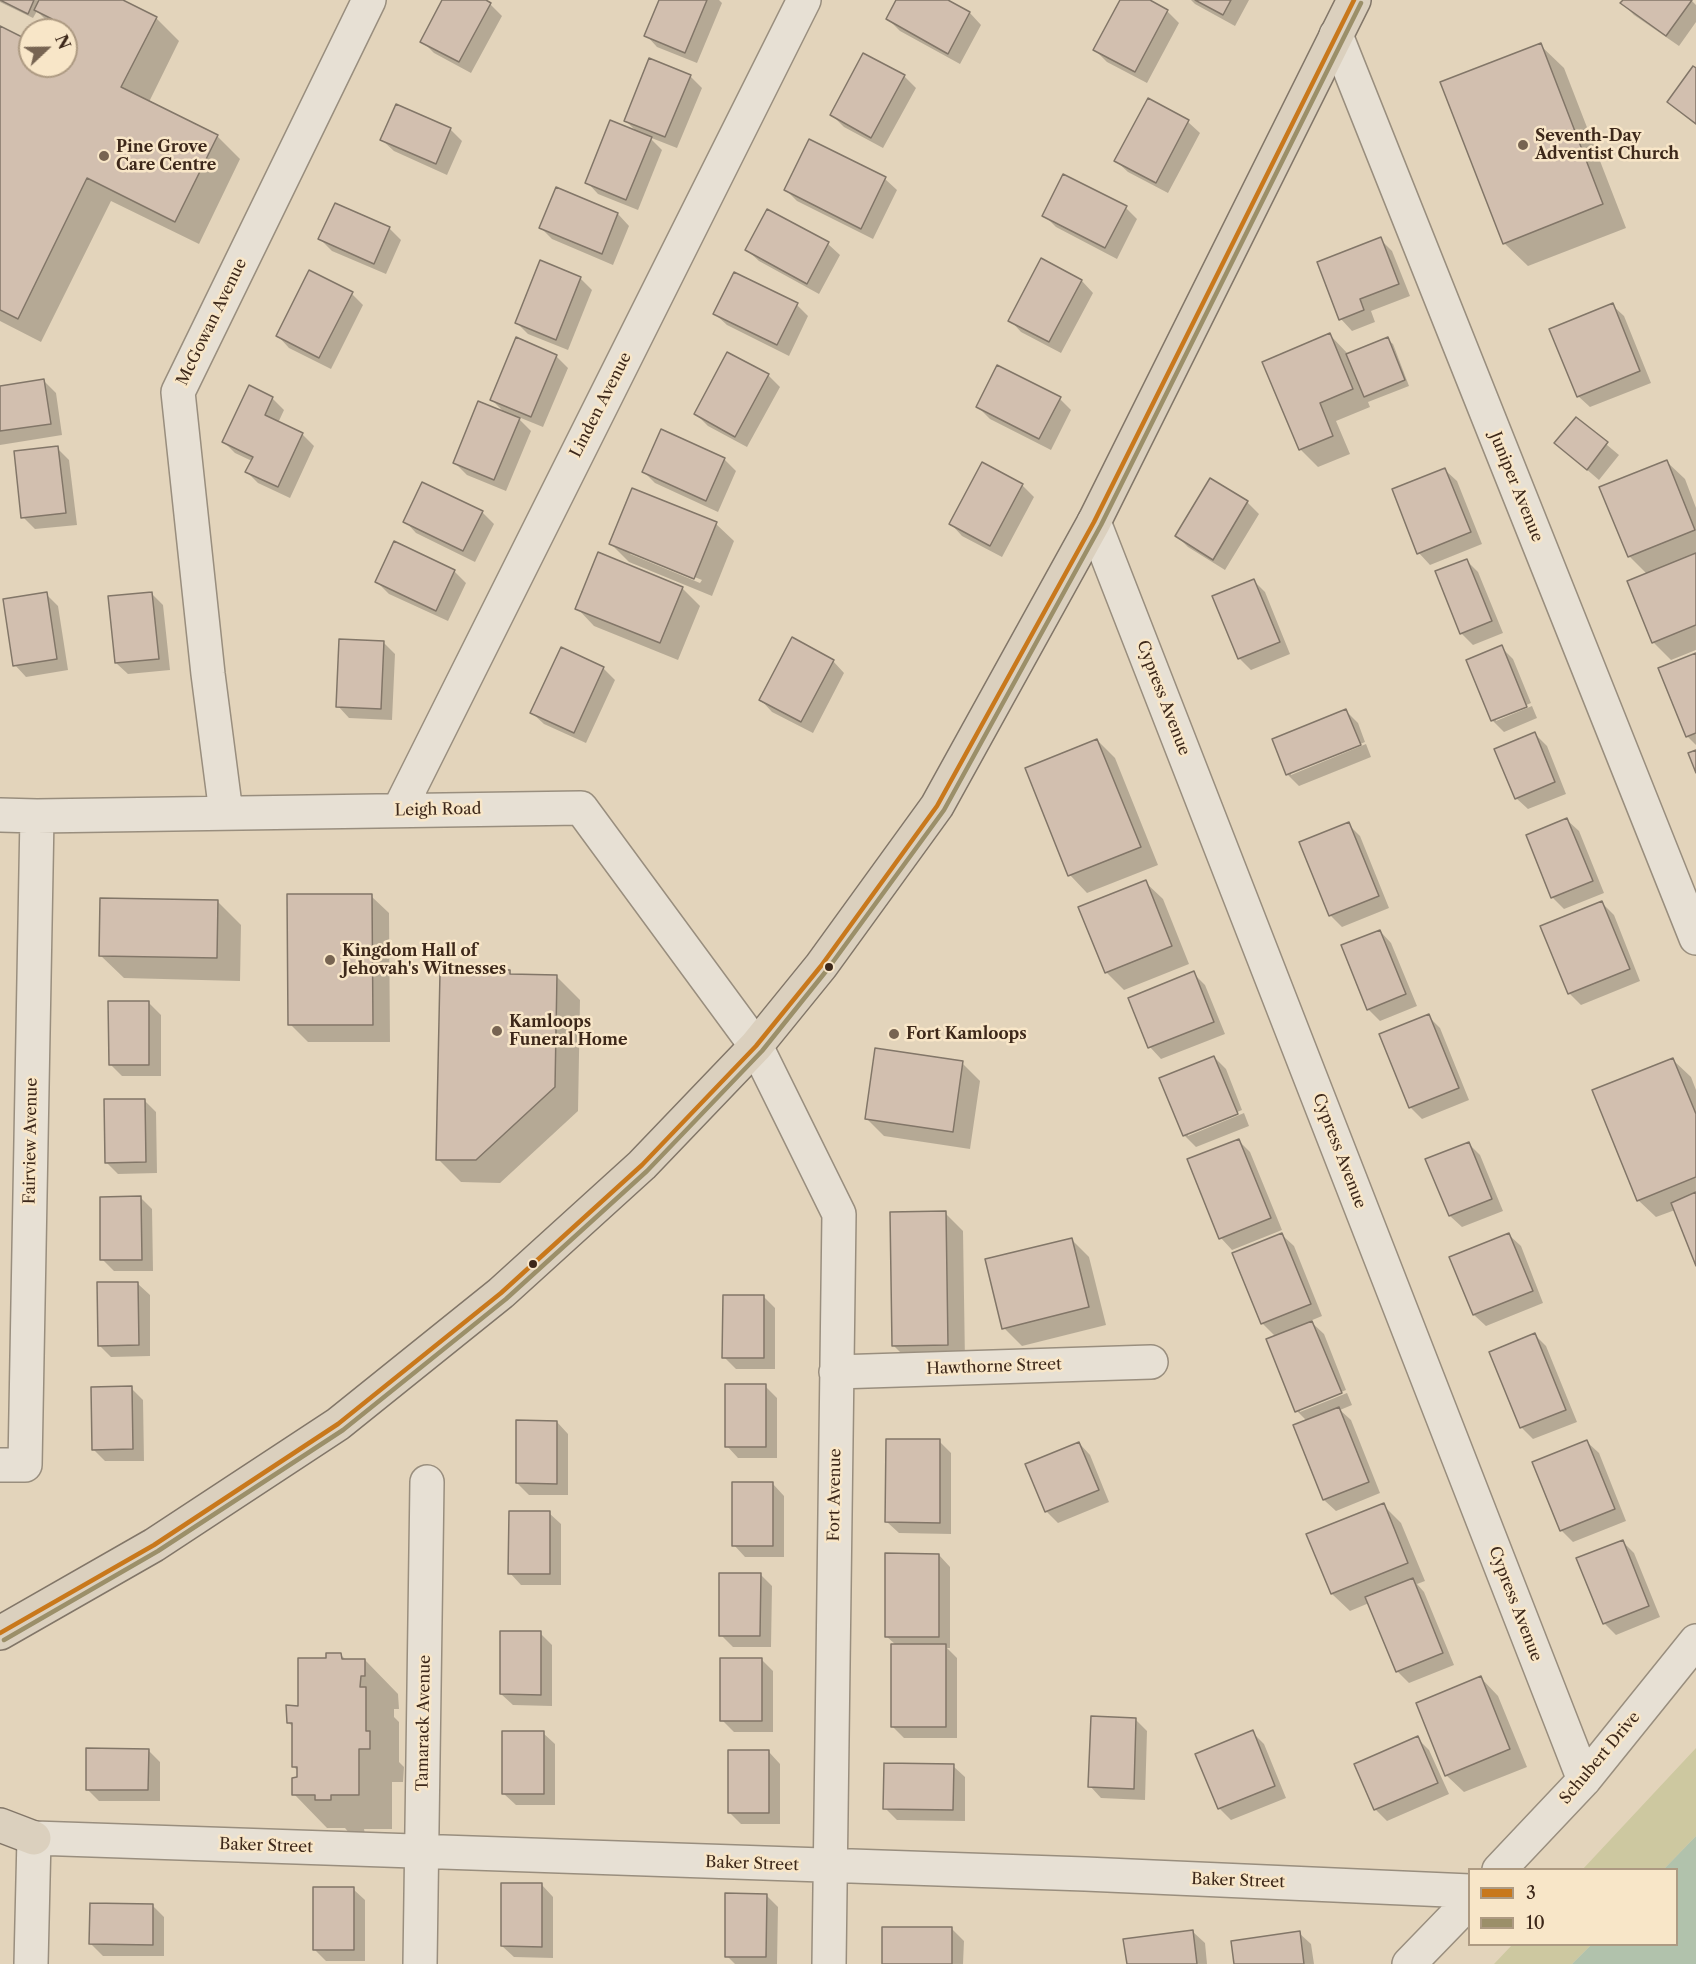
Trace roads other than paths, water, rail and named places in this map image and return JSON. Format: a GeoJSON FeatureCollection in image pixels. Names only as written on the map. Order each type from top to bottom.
{"type":"FeatureCollection","features":[{"type":"Feature","properties":{"kind":"main road"},"geometry":{"type":"LineString","coordinates":[[0,1633],[154,1545],[338,1424],[501,1293],[642,1165],[756,1046],[821,966],[937,806],[1094,522],[1354,0]]}},
{"type":"Feature","properties":{"kind":"main road"},"geometry":{"type":"LineString","coordinates":[[0,1825],[34,1838]]}},
{"type":"Feature","properties":{"kind":"street","name":"McGowan Avenue"},"geometry":{"type":"LineString","coordinates":[[226,813],[208,674],[178,392],[369,0]]}},
{"type":"Feature","properties":{"kind":"street","name":"Linden Avenue"},"geometry":{"type":"LineString","coordinates":[[399,810],[804,0]]}},
{"type":"Feature","properties":{"kind":"street","name":"Juniper Avenue"},"geometry":{"type":"LineString","coordinates":[[1336,35],[1696,938]]}},
{"type":"Feature","properties":{"kind":"street","name":"Cypress Avenue"},"geometry":{"type":"LineString","coordinates":[[1094,522],[1584,1780]]}},
{"type":"Feature","properties":{"kind":"street","name":"Leigh Road"},"geometry":{"type":"LineString","coordinates":[[0,815],[581,808],[756,1046]]}},
{"type":"Feature","properties":{"kind":"street","name":"Fairview Avenue"},"geometry":{"type":"LineString","coordinates":[[12,1465],[37,816]]}},
{"type":"Feature","properties":{"kind":"street","name":"Fort Avenue"},"geometry":{"type":"LineString","coordinates":[[756,1046],[839,1214],[829,1964]]}},
{"type":"Feature","properties":{"kind":"street","name":"Hawthorne Street"},"geometry":{"type":"LineString","coordinates":[[836,1372],[1151,1362]]}},
{"type":"Feature","properties":{"kind":"street","name":"Tamarack Avenue"},"geometry":{"type":"LineString","coordinates":[[420,1964],[427,1482]]}},
{"type":"Feature","properties":{"kind":"street","name":"Schubert Drive"},"geometry":{"type":"LineString","coordinates":[[1500,1868],[1584,1780],[1696,1641]]}},
{"type":"Feature","properties":{"kind":"street","name":"Baker Street"},"geometry":{"type":"LineString","coordinates":[[34,1838],[1084,1874],[1468,1891]]}},
{"type":"Feature","properties":{"kind":"street"},"geometry":{"type":"LineString","coordinates":[[31,1964],[34,1838]]}},
{"type":"Feature","properties":{"kind":"street"},"geometry":{"type":"LineString","coordinates":[[1409,1964],[1468,1903]]}},
{"type":"Feature","properties":{"kind":"place","name":"Seventh-Day Adventist Church"},"geometry":{"type":"Point","coordinates":[1523,145]}},
{"type":"Feature","properties":{"kind":"place","name":"Pine Grove Care Centre"},"geometry":{"type":"Point","coordinates":[104,156]}},
{"type":"Feature","properties":{"kind":"place","name":"Kingdom Hall of Jehovah's Witnesses"},"geometry":{"type":"Point","coordinates":[330,960]}},
{"type":"Feature","properties":{"kind":"place","name":"Kamloops Funeral Home"},"geometry":{"type":"Point","coordinates":[497,1031]}},
{"type":"Feature","properties":{"kind":"place","name":"Fort Kamloops"},"geometry":{"type":"Point","coordinates":[894,1034]}}]}
